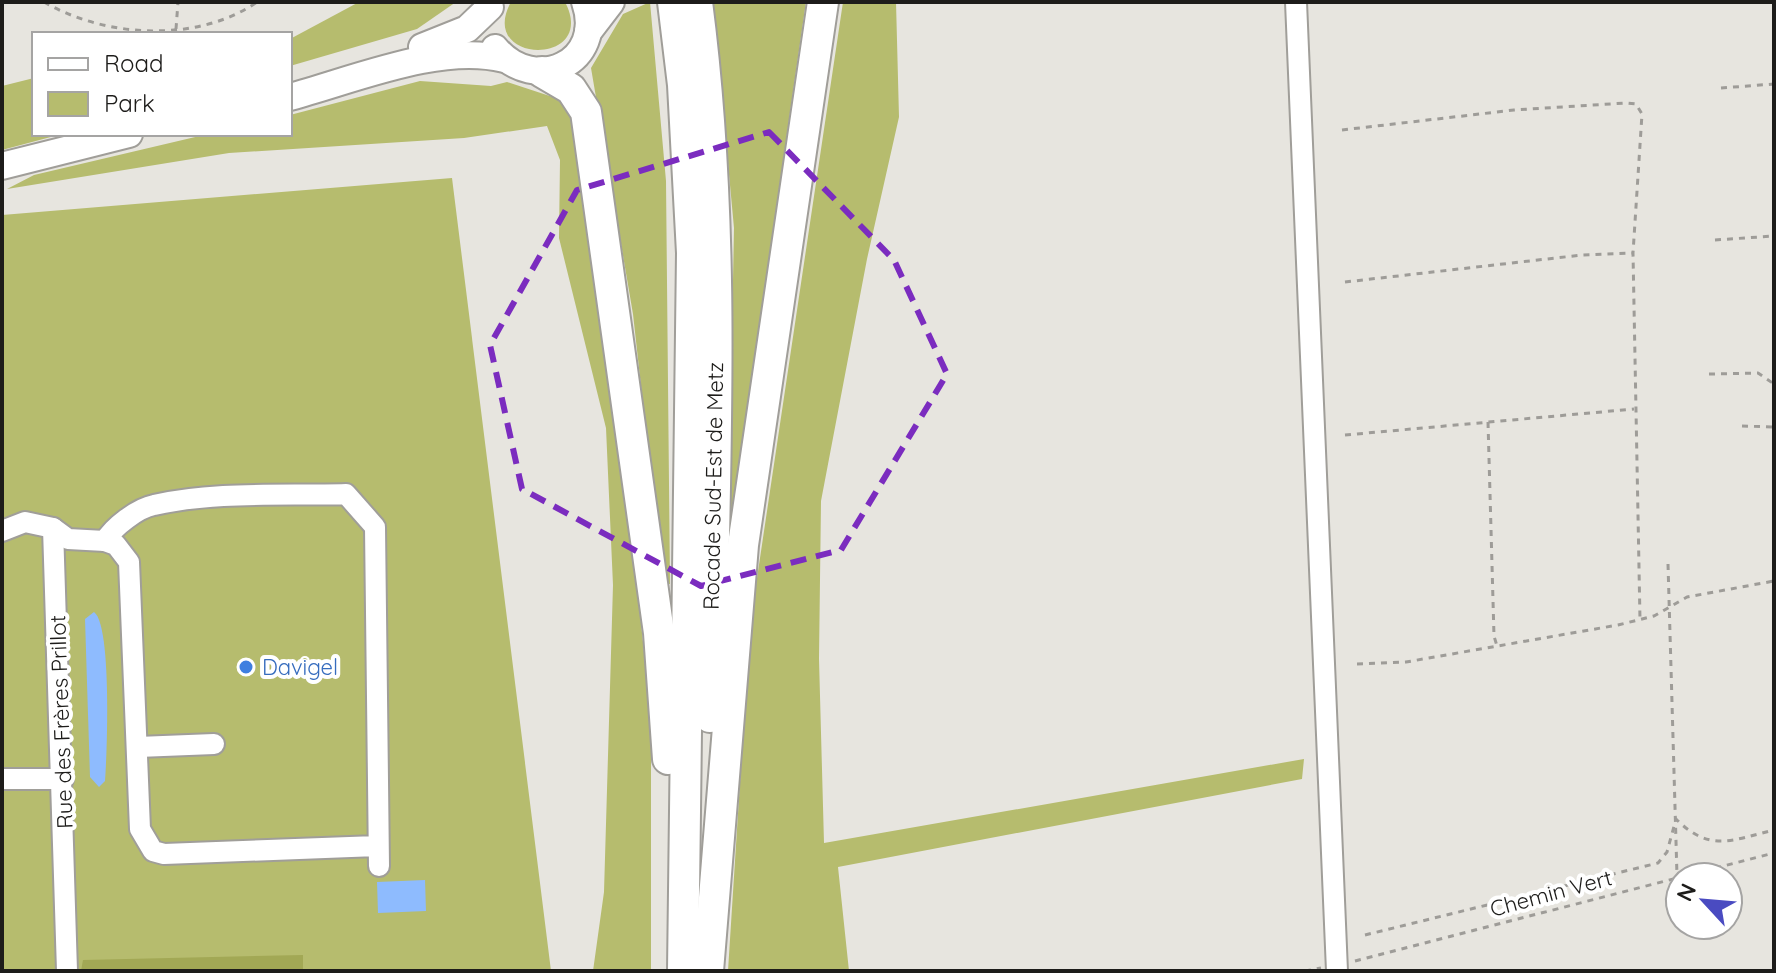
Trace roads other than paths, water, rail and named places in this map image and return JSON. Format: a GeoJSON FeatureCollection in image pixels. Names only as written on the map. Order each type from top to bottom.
{"type":"FeatureCollection","features":[{"type":"Feature","properties":{"kind":"highway","name":"Rocade Sud-Est de Metz"},"geometry":{"type":"LineString","coordinates":[[673,2],[683,85],[692,253],[683,971]]}},
{"type":"Feature","properties":{"kind":"highway","name":"Rocade Sud-Est de Metz"},"geometry":{"type":"LineString","coordinates":[[697,2],[707,81],[717,257],[707,971]]}},
{"type":"Feature","properties":{"kind":"highway"},"geometry":{"type":"LineString","coordinates":[[707,971],[743,545],[823,2]]}},
{"type":"Feature","properties":{"kind":"highway"},"geometry":{"type":"LineString","coordinates":[[542,72],[571,89],[579,98],[586,112],[594,160],[659,633],[683,971]]}},
{"type":"Feature","properties":{"kind":"main road"},"geometry":{"type":"LineString","coordinates":[[585,2],[588,32]]}},
{"type":"Feature","properties":{"kind":"main road"},"geometry":{"type":"LineString","coordinates":[[492,5],[490,35],[504,59],[515,67],[542,72],[572,60],[611,2]]}},
{"type":"Feature","properties":{"kind":"main road"},"geometry":{"type":"LineString","coordinates":[[292,84],[453,36],[478,21],[492,5]]}},
{"type":"Feature","properties":{"kind":"main road"},"geometry":{"type":"LineString","coordinates":[[292,96],[436,57],[473,53],[504,59]]}},
{"type":"Feature","properties":{"kind":"main road"},"geometry":{"type":"LineString","coordinates":[[2,166],[121,136]]}},
{"type":"Feature","properties":{"kind":"street"},"geometry":{"type":"LineString","coordinates":[[1296,2],[1337,968]]}},
{"type":"Feature","properties":{"kind":"street"},"geometry":{"type":"LineString","coordinates":[[2,531],[25,522],[53,528],[68,539],[105,541],[116,545],[129,562],[140,829],[153,851],[164,854],[378,856],[375,527],[346,494],[198,499],[151,505],[109,534],[105,541]]}},
{"type":"Feature","properties":{"kind":"street","name":"Rue des Frères Prillot"},"geometry":{"type":"LineString","coordinates":[[53,528],[67,971]]}},
{"type":"Feature","properties":{"kind":"street"},"geometry":{"type":"LineString","coordinates":[[138,747],[214,744]]}},
{"type":"Feature","properties":{"kind":"street"},"geometry":{"type":"LineString","coordinates":[[2,779],[63,779]]}},
{"type":"Feature","properties":{"kind":"water"},"geometry":{"type":"Polygon","coordinates":[[[94,612],[104,640],[107,691],[105,781],[99,787],[90,777],[85,619],[94,612]]]}},
{"type":"Feature","properties":{"kind":"water"},"geometry":{"type":"Polygon","coordinates":[[[425,880],[426,911],[378,913],[377,882],[425,880]]]}},
{"type":"Feature","properties":{"kind":"place","name":"Davigel"},"geometry":{"type":"Point","coordinates":[246,667]}}]}
